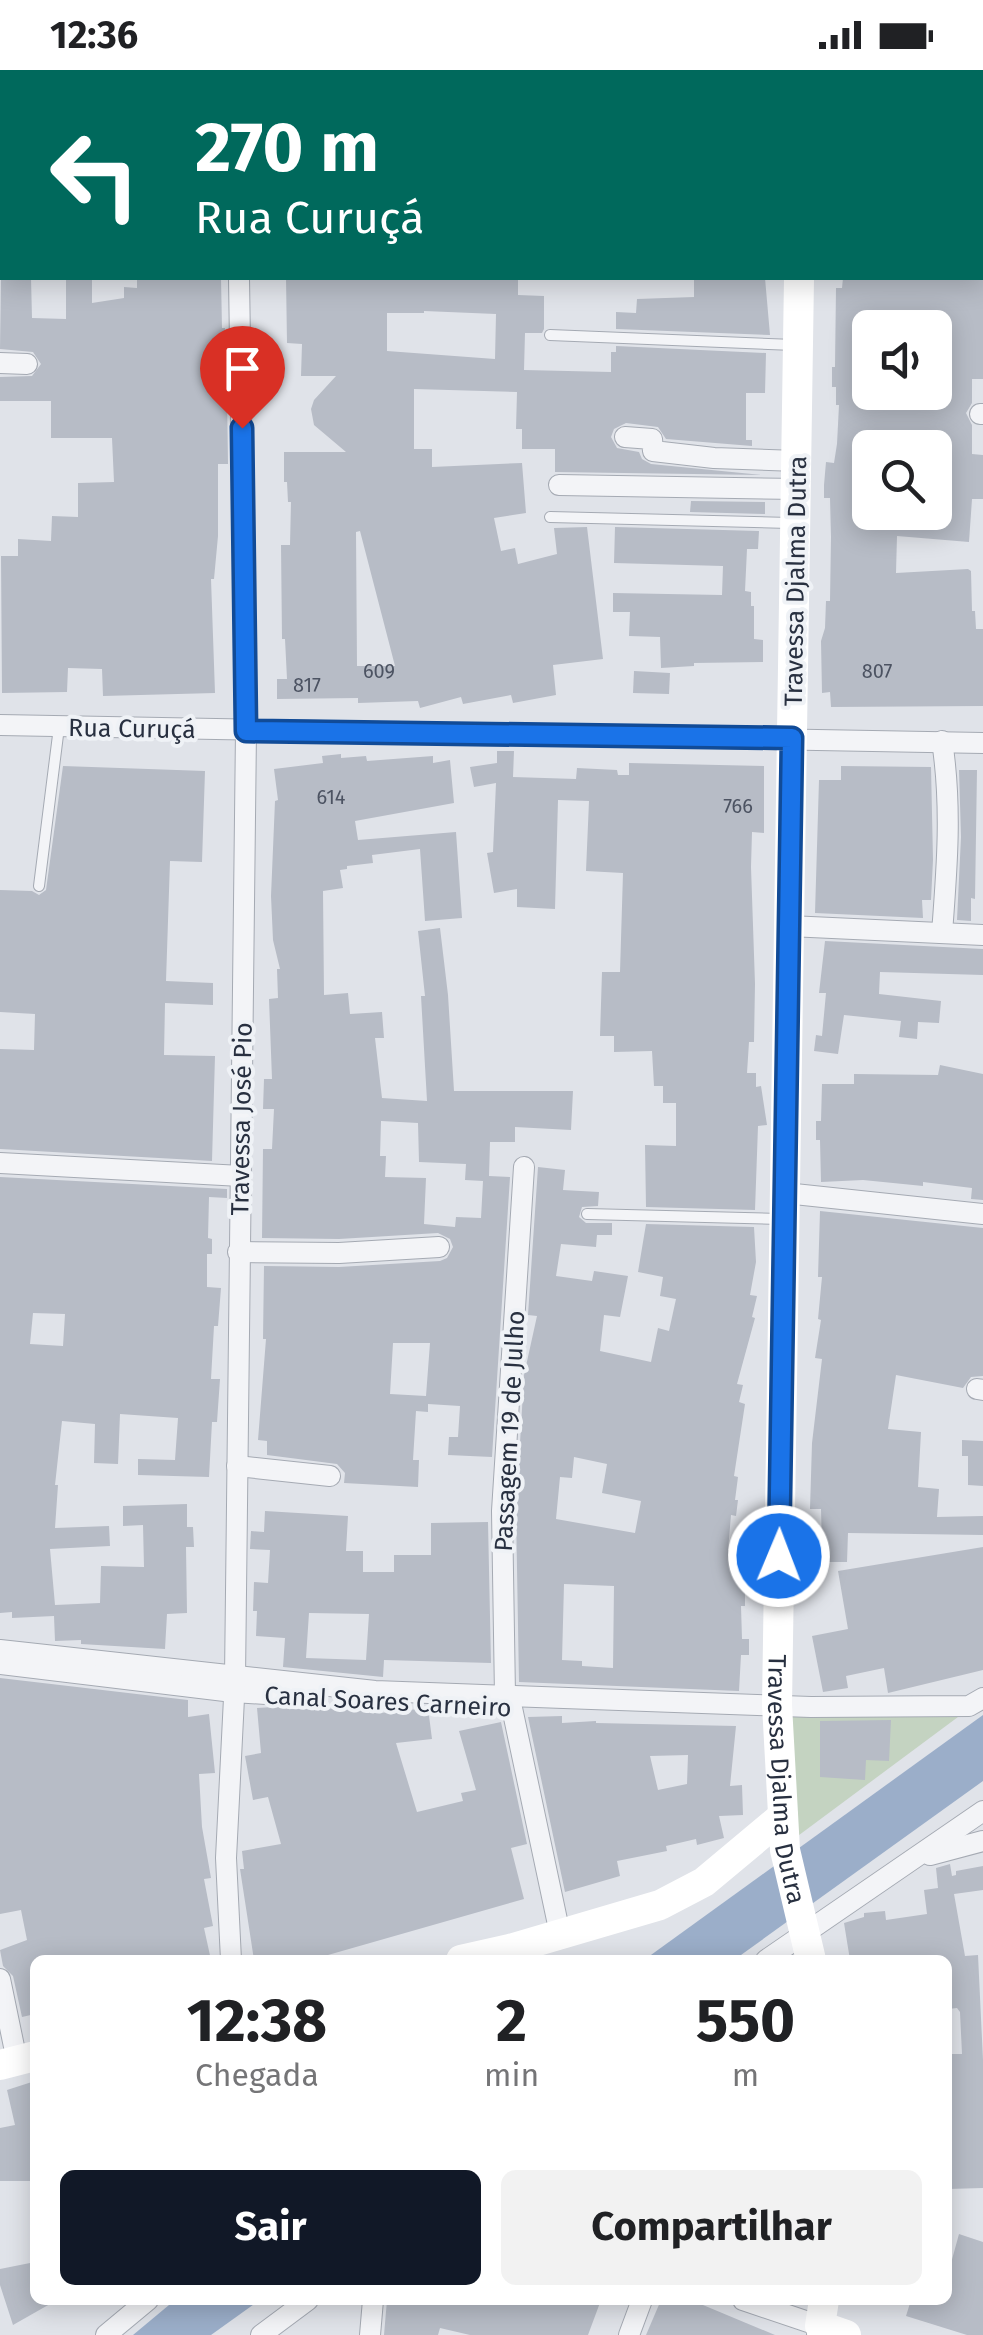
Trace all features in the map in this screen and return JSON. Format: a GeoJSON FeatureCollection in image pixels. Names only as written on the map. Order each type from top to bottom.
{"type":"FeatureCollection","features":[{"type":"Feature","properties":{"kind":"street","name":"Travessa José Pio"},"geometry":{"type":"LineString","coordinates":[[231,1955],[226,1858],[234,1685],[246,731],[240,280]]}},
{"type":"Feature","properties":{"kind":"street","name":"Travessa Djalma Dutra"},"geometry":{"type":"LineString","coordinates":[[799,280],[778,1711],[785,1850],[808,1939]]}},
{"type":"Feature","properties":{"kind":"street"},"geometry":{"type":"LineString","coordinates":[[0,363],[27,364]]}},
{"type":"Feature","properties":{"kind":"street"},"geometry":{"type":"LineString","coordinates":[[626,438],[652,439],[653,451],[714,458],[797,475]]}},
{"type":"Feature","properties":{"kind":"street"},"geometry":{"type":"LineString","coordinates":[[559,486],[797,475]]}},
{"type":"Feature","properties":{"kind":"street","name":"Rua Curuçá"},"geometry":{"type":"LineString","coordinates":[[0,726],[983,742]]}},
{"type":"Feature","properties":{"kind":"street"},"geometry":{"type":"LineString","coordinates":[[942,741],[949,786],[950,834],[942,933]]}},
{"type":"Feature","properties":{"kind":"street"},"geometry":{"type":"LineString","coordinates":[[789,926],[983,935]]}},
{"type":"Feature","properties":{"kind":"street"},"geometry":{"type":"LineString","coordinates":[[0,1163],[241,1176]]}},
{"type":"Feature","properties":{"kind":"street","name":"Passagem 19 de Julho"},"geometry":{"type":"LineString","coordinates":[[524,1167],[502,1511],[508,1702],[560,1934]]}},
{"type":"Feature","properties":{"kind":"street"},"geometry":{"type":"LineString","coordinates":[[785,1206],[983,1214]]}},
{"type":"Feature","properties":{"kind":"street"},"geometry":{"type":"LineString","coordinates":[[238,1252],[438,1247]]}},
{"type":"Feature","properties":{"kind":"street"},"geometry":{"type":"LineString","coordinates":[[237,1466],[330,1476]]}},
{"type":"Feature","properties":{"kind":"street","name":"Canal Soares Carneiro"},"geometry":{"type":"LineString","coordinates":[[0,1650],[234,1685]]}},
{"type":"Feature","properties":{"kind":"street","name":"Canal Soares Carneiro"},"geometry":{"type":"LineString","coordinates":[[0,1664],[234,1685],[376,1690],[508,1702],[778,1711],[976,1702]]}},
{"type":"Feature","properties":{"kind":"street"},"geometry":{"type":"LineString","coordinates":[[776,1955],[808,1939],[983,1810]]}},
{"type":"Feature","properties":{"kind":"street"},"geometry":{"type":"LineString","coordinates":[[512,1955],[560,1934],[660,1905],[704,1882],[783,1816]]}},
{"type":"Feature","properties":{"kind":"street"},"geometry":{"type":"LineString","coordinates":[[914,1860],[983,1841]]}},
{"type":"Feature","properties":{"kind":"street"},"geometry":{"type":"LineString","coordinates":[[0,1979],[17,2061]]}},
{"type":"Feature","properties":{"kind":"street"},"geometry":{"type":"LineString","coordinates":[[106,2335],[142,2305]]}},
{"type":"Feature","properties":{"kind":"street"},"geometry":{"type":"LineString","coordinates":[[261,2335],[301,2305]]}},
{"type":"Feature","properties":{"kind":"street"},"geometry":{"type":"LineString","coordinates":[[370,2335],[373,2305]]}},
{"type":"Feature","properties":{"kind":"street"},"geometry":{"type":"LineString","coordinates":[[629,2335],[640,2305]]}},
{"type":"Feature","properties":{"kind":"street"},"geometry":{"type":"LineString","coordinates":[[760,2305],[827,2324]]}},
{"type":"Feature","properties":{"kind":"lane"},"geometry":{"type":"LineString","coordinates":[[550,335],[799,345]]}},
{"type":"Feature","properties":{"kind":"lane"},"geometry":{"type":"LineString","coordinates":[[550,518],[797,524]]}},
{"type":"Feature","properties":{"kind":"lane"},"geometry":{"type":"LineString","coordinates":[[39,886],[59,727]]}},
{"type":"Feature","properties":{"kind":"lane"},"geometry":{"type":"LineString","coordinates":[[587,1214],[785,1206]]}},
{"type":"Feature","properties":{"kind":"green space"},"geometry":{"type":"Polygon","coordinates":[[[773,1704],[962,1714],[787,1844],[773,1704]]]}},
{"type":"Feature","properties":{"kind":"water"},"geometry":{"type":"Polygon","coordinates":[[[983,1715],[983,1781],[741,1955],[651,1955],[983,1715]]]}},
{"type":"Feature","properties":{"kind":"water"},"geometry":{"type":"Polygon","coordinates":[[[169,2305],[253,2305],[211,2335],[133,2335],[169,2305]]]}},
{"type":"Feature","properties":{"kind":"building"},"geometry":{"type":"Polygon","coordinates":[[[1,280],[31,280],[32,318],[66,319],[66,280],[92,280],[92,303],[124,298],[124,287],[137,288],[137,280],[221,280],[225,328],[221,392],[227,392],[228,464],[218,464],[218,536],[211,579],[215,693],[103,696],[102,669],[68,668],[67,692],[2,693],[1,556],[18,556],[18,539],[51,541],[52,516],[78,517],[78,483],[114,482],[112,438],[51,438],[51,401],[0,401],[0,377],[32,376],[41,364],[33,352],[0,349],[1,280]]]}},
{"type":"Feature","properties":{"kind":"building"},"geometry":{"type":"Polygon","coordinates":[[[286,280],[518,280],[518,295],[544,296],[542,333],[525,333],[524,370],[611,372],[611,352],[616,352],[616,346],[766,353],[765,393],[746,393],[746,440],[752,440],[752,446],[666,439],[658,427],[626,423],[614,429],[611,437],[617,448],[639,452],[651,464],[762,475],[555,472],[555,449],[522,449],[522,429],[516,429],[517,392],[414,389],[414,449],[432,449],[432,467],[522,463],[526,513],[494,518],[501,551],[515,548],[518,564],[557,554],[554,528],[587,527],[603,659],[553,665],[556,695],[513,703],[511,695],[463,704],[461,697],[420,708],[418,701],[277,699],[277,679],[287,679],[282,639],[281,545],[290,545],[291,502],[284,482],[284,452],[346,452],[314,425],[314,400],[336,376],[301,376],[302,344],[287,343],[286,280]],[[387,313],[387,351],[495,359],[496,314],[387,313]],[[360,531],[356,532],[357,666],[395,666],[360,531]]]}},
{"type":"Feature","properties":{"kind":"building"},"geometry":{"type":"Polygon","coordinates":[[[694,280],[765,280],[770,335],[616,329],[616,312],[636,313],[637,299],[694,297],[694,280]]]}},
{"type":"Feature","properties":{"kind":"building"},"geometry":{"type":"Polygon","coordinates":[[[843,280],[983,280],[983,379],[972,379],[972,403],[966,413],[972,425],[972,454],[983,455],[983,499],[972,499],[969,542],[897,536],[896,573],[971,571],[972,611],[976,629],[983,629],[983,706],[831,707],[830,692],[822,693],[821,641],[826,601],[830,601],[831,537],[830,498],[824,498],[824,485],[826,462],[834,463],[837,444],[839,405],[836,387],[832,387],[836,288],[842,288],[843,280]]]}},
{"type":"Feature","properties":{"kind":"building"},"geometry":{"type":"Polygon","coordinates":[[[691,501],[765,502],[765,514],[690,512],[691,501]]]}},
{"type":"Feature","properties":{"kind":"building"},"geometry":{"type":"Polygon","coordinates":[[[615,527],[759,531],[758,549],[747,549],[745,591],[751,592],[754,639],[763,640],[763,662],[694,663],[661,668],[660,637],[629,636],[630,612],[613,612],[613,593],[722,595],[723,566],[614,563],[615,527]]]}},
{"type":"Feature","properties":{"kind":"building"},"geometry":{"type":"Polygon","coordinates":[[[634,671],[670,673],[669,694],[633,693],[634,671]]]}},
{"type":"Feature","properties":{"kind":"building"},"geometry":{"type":"Polygon","coordinates":[[[497,751],[514,751],[513,777],[576,779],[577,768],[617,770],[618,775],[629,775],[629,763],[764,766],[764,833],[752,832],[751,867],[754,1042],[749,1042],[747,1073],[756,1073],[756,1087],[761,1086],[767,1125],[758,1126],[755,1210],[646,1207],[645,1145],[676,1146],[676,1103],[663,1103],[663,1086],[654,1086],[652,1051],[614,1052],[614,1036],[600,1036],[602,972],[620,972],[623,873],[586,871],[589,801],[558,800],[555,909],[517,907],[517,889],[494,893],[487,853],[493,852],[496,783],[474,787],[470,767],[497,763],[497,751]]]}},
{"type":"Feature","properties":{"kind":"building"},"geometry":{"type":"Polygon","coordinates":[[[322,756],[366,756],[367,761],[433,756],[433,763],[450,760],[454,803],[355,821],[358,840],[456,832],[462,918],[425,921],[420,849],[372,855],[373,863],[340,870],[343,888],[323,891],[324,995],[348,993],[350,1014],[382,1012],[384,1038],[375,1038],[382,1098],[427,1101],[421,996],[425,996],[418,931],[440,928],[454,1091],[573,1091],[571,1130],[515,1127],[515,1142],[490,1142],[489,1176],[510,1177],[492,1457],[448,1455],[449,1437],[458,1437],[460,1406],[428,1404],[428,1412],[416,1411],[413,1460],[419,1460],[418,1487],[344,1483],[345,1473],[337,1464],[267,1455],[267,1441],[258,1440],[266,1339],[264,1266],[339,1267],[440,1261],[447,1258],[453,1247],[450,1239],[438,1233],[339,1239],[262,1238],[263,1149],[272,1149],[274,1109],[263,1109],[264,1079],[272,1079],[269,999],[278,998],[280,969],[273,940],[271,896],[278,800],[274,769],[323,763],[322,756]],[[381,1121],[380,1156],[386,1156],[385,1177],[426,1178],[424,1224],[455,1227],[456,1217],[481,1218],[483,1181],[465,1180],[466,1164],[419,1162],[418,1123],[381,1121]],[[393,1343],[390,1394],[426,1396],[430,1343],[393,1343]]]}},
{"type":"Feature","properties":{"kind":"building"},"geometry":{"type":"Polygon","coordinates":[[[63,766],[205,771],[202,862],[170,861],[166,981],[213,983],[213,1005],[165,1003],[164,1055],[215,1056],[212,1161],[0,1149],[0,1049],[34,1050],[35,1014],[0,1012],[0,890],[32,891],[39,895],[46,890],[63,766]]]}},
{"type":"Feature","properties":{"kind":"building"},"geometry":{"type":"Polygon","coordinates":[[[841,766],[931,767],[931,900],[922,900],[923,918],[815,913],[819,780],[841,780],[841,766]]]}},
{"type":"Feature","properties":{"kind":"building"},"geometry":{"type":"Polygon","coordinates":[[[959,770],[977,770],[975,899],[971,898],[971,921],[957,920],[959,770]]]}},
{"type":"Feature","properties":{"kind":"building"},"geometry":{"type":"Polygon","coordinates":[[[825,941],[983,949],[983,975],[880,972],[879,994],[941,1001],[939,1023],[918,1022],[917,1039],[899,1037],[901,1021],[844,1015],[838,1054],[814,1051],[816,1035],[822,1036],[826,993],[819,993],[825,941]]]}},
{"type":"Feature","properties":{"kind":"building"},"geometry":{"type":"Polygon","coordinates":[[[940,1065],[983,1074],[983,1200],[971,1199],[972,1188],[923,1182],[923,1186],[863,1180],[821,1182],[816,1121],[821,1121],[822,1084],[854,1084],[854,1074],[938,1075],[940,1065]]]}},
{"type":"Feature","properties":{"kind":"building"},"geometry":{"type":"Polygon","coordinates":[[[538,1167],[565,1170],[563,1190],[599,1192],[598,1206],[582,1207],[579,1217],[586,1223],[612,1223],[612,1235],[597,1235],[596,1247],[561,1244],[556,1276],[592,1281],[594,1271],[628,1276],[620,1317],[604,1315],[600,1351],[651,1362],[658,1328],[669,1331],[676,1299],[660,1296],[663,1277],[638,1272],[646,1224],[754,1227],[756,1262],[750,1295],[757,1296],[737,1384],[743,1385],[739,1402],[745,1404],[734,1476],[738,1477],[738,1500],[736,1516],[731,1515],[728,1550],[748,1550],[749,1592],[745,1592],[745,1606],[741,1606],[742,1639],[749,1639],[749,1655],[741,1655],[739,1691],[519,1682],[516,1511],[524,1375],[537,1316],[528,1315],[538,1167]],[[574,1457],[572,1478],[560,1477],[556,1519],[635,1533],[641,1501],[602,1493],[607,1464],[574,1457]],[[564,1584],[562,1660],[613,1668],[614,1586],[564,1584]]]}},
{"type":"Feature","properties":{"kind":"building"},"geometry":{"type":"Polygon","coordinates":[[[0,1177],[227,1189],[227,1198],[209,1197],[208,1238],[212,1239],[212,1254],[207,1254],[207,1287],[221,1288],[211,1379],[220,1379],[217,1422],[212,1422],[209,1477],[138,1475],[138,1459],[175,1460],[178,1418],[120,1414],[118,1464],[94,1463],[95,1424],[62,1421],[55,1485],[55,1528],[109,1526],[110,1546],[50,1549],[55,1605],[100,1603],[101,1566],[144,1567],[143,1525],[123,1526],[123,1506],[187,1504],[187,1527],[193,1527],[194,1547],[186,1547],[187,1613],[167,1614],[165,1649],[55,1641],[54,1616],[12,1618],[12,1612],[0,1613],[0,1177]],[[33,1313],[30,1344],[63,1346],[65,1314],[33,1313]]]}},
{"type":"Feature","properties":{"kind":"building"},"geometry":{"type":"Polygon","coordinates":[[[820,1211],[983,1228],[983,1376],[971,1377],[963,1388],[896,1375],[888,1429],[921,1432],[918,1487],[939,1489],[937,1517],[983,1516],[983,1535],[848,1533],[847,1562],[805,1562],[804,1544],[822,1544],[821,1509],[810,1509],[812,1443],[822,1359],[815,1358],[821,1320],[820,1211]]]}},
{"type":"Feature","properties":{"kind":"building"},"geometry":{"type":"Polygon","coordinates":[[[962,1440],[983,1441],[983,1486],[968,1485],[968,1456],[962,1456],[962,1440]]]}},
{"type":"Feature","properties":{"kind":"building"},"geometry":{"type":"Polygon","coordinates":[[[265,1511],[348,1516],[346,1551],[363,1551],[363,1572],[394,1572],[394,1555],[431,1555],[431,1523],[488,1522],[491,1663],[384,1660],[383,1677],[283,1667],[285,1638],[256,1636],[254,1582],[268,1583],[270,1550],[250,1549],[251,1531],[264,1532],[265,1511]],[[309,1613],[306,1658],[366,1660],[369,1614],[309,1613]]]}},
{"type":"Feature","properties":{"kind":"building"},"geometry":{"type":"Polygon","coordinates":[[[983,1547],[983,1670],[888,1693],[884,1668],[846,1676],[848,1688],[823,1692],[812,1636],[848,1629],[838,1571],[983,1547]]]}},
{"type":"Feature","properties":{"kind":"building"},"geometry":{"type":"Polygon","coordinates":[[[0,1678],[188,1700],[188,1717],[209,1714],[215,1773],[199,1774],[202,1827],[211,1878],[204,1879],[213,1926],[204,1928],[210,1955],[30,1955],[30,2015],[22,2017],[13,1976],[3,1966],[0,1950],[27,1940],[21,1910],[0,1914],[0,1678]]]}},
{"type":"Feature","properties":{"kind":"building"},"geometry":{"type":"Polygon","coordinates":[[[257,1708],[380,1708],[380,1713],[428,1708],[432,1739],[396,1743],[417,1812],[463,1801],[461,1793],[476,1790],[459,1731],[501,1722],[527,1844],[511,1848],[524,1899],[328,1955],[253,1955],[240,1869],[244,1869],[242,1851],[281,1844],[268,1797],[253,1800],[245,1756],[261,1753],[257,1708]]]}},
{"type":"Feature","properties":{"kind":"building"},"geometry":{"type":"Polygon","coordinates":[[[562,1716],[562,1723],[736,1726],[730,1786],[742,1785],[743,1815],[719,1816],[724,1838],[697,1845],[696,1839],[666,1846],[667,1851],[617,1861],[620,1876],[565,1892],[528,1717],[562,1716]],[[688,1755],[650,1756],[658,1790],[687,1784],[688,1755]]]}},
{"type":"Feature","properties":{"kind":"building"},"geometry":{"type":"Polygon","coordinates":[[[891,1720],[889,1761],[866,1760],[865,1780],[820,1777],[820,1721],[891,1720]]]}},
{"type":"Feature","properties":{"kind":"building"},"geometry":{"type":"Polygon","coordinates":[[[950,1864],[952,1876],[956,1871],[983,1866],[983,1890],[954,1894],[965,1956],[978,1955],[983,2188],[952,2189],[952,2054],[962,2054],[960,2012],[952,2009],[952,1955],[849,1955],[844,1923],[864,1917],[864,1913],[885,1911],[886,1920],[927,1914],[924,1890],[938,1888],[936,1868],[950,1864]]]}},
{"type":"Feature","properties":{"kind":"building"},"geometry":{"type":"Polygon","coordinates":[[[30,2083],[30,2181],[0,2181],[0,2128],[15,2125],[7,2090],[30,2083]]]}},
{"type":"Feature","properties":{"kind":"building"},"geometry":{"type":"Polygon","coordinates":[[[959,2234],[983,2242],[983,2335],[967,2335],[906,2316],[909,2305],[952,2305],[952,2259],[959,2234]]]}},
{"type":"Feature","properties":{"kind":"building"},"geometry":{"type":"Polygon","coordinates":[[[30,2263],[30,2305],[48,2305],[13,2325],[0,2285],[0,2269],[30,2263]]]}},
{"type":"Feature","properties":{"kind":"building"},"geometry":{"type":"Polygon","coordinates":[[[387,2305],[599,2305],[588,2335],[470,2335],[440,2328],[438,2335],[384,2335],[387,2305]]]}},
{"type":"Feature","properties":{"kind":"building"},"geometry":{"type":"Polygon","coordinates":[[[659,2305],[703,2305],[775,2335],[646,2335],[659,2305]]]}},
{"type":"Feature","properties":{"kind":"route"},"geometry":{"type":"LineString","coordinates":[[242,428],[246,731],[792,738],[779,1556]]}}]}
